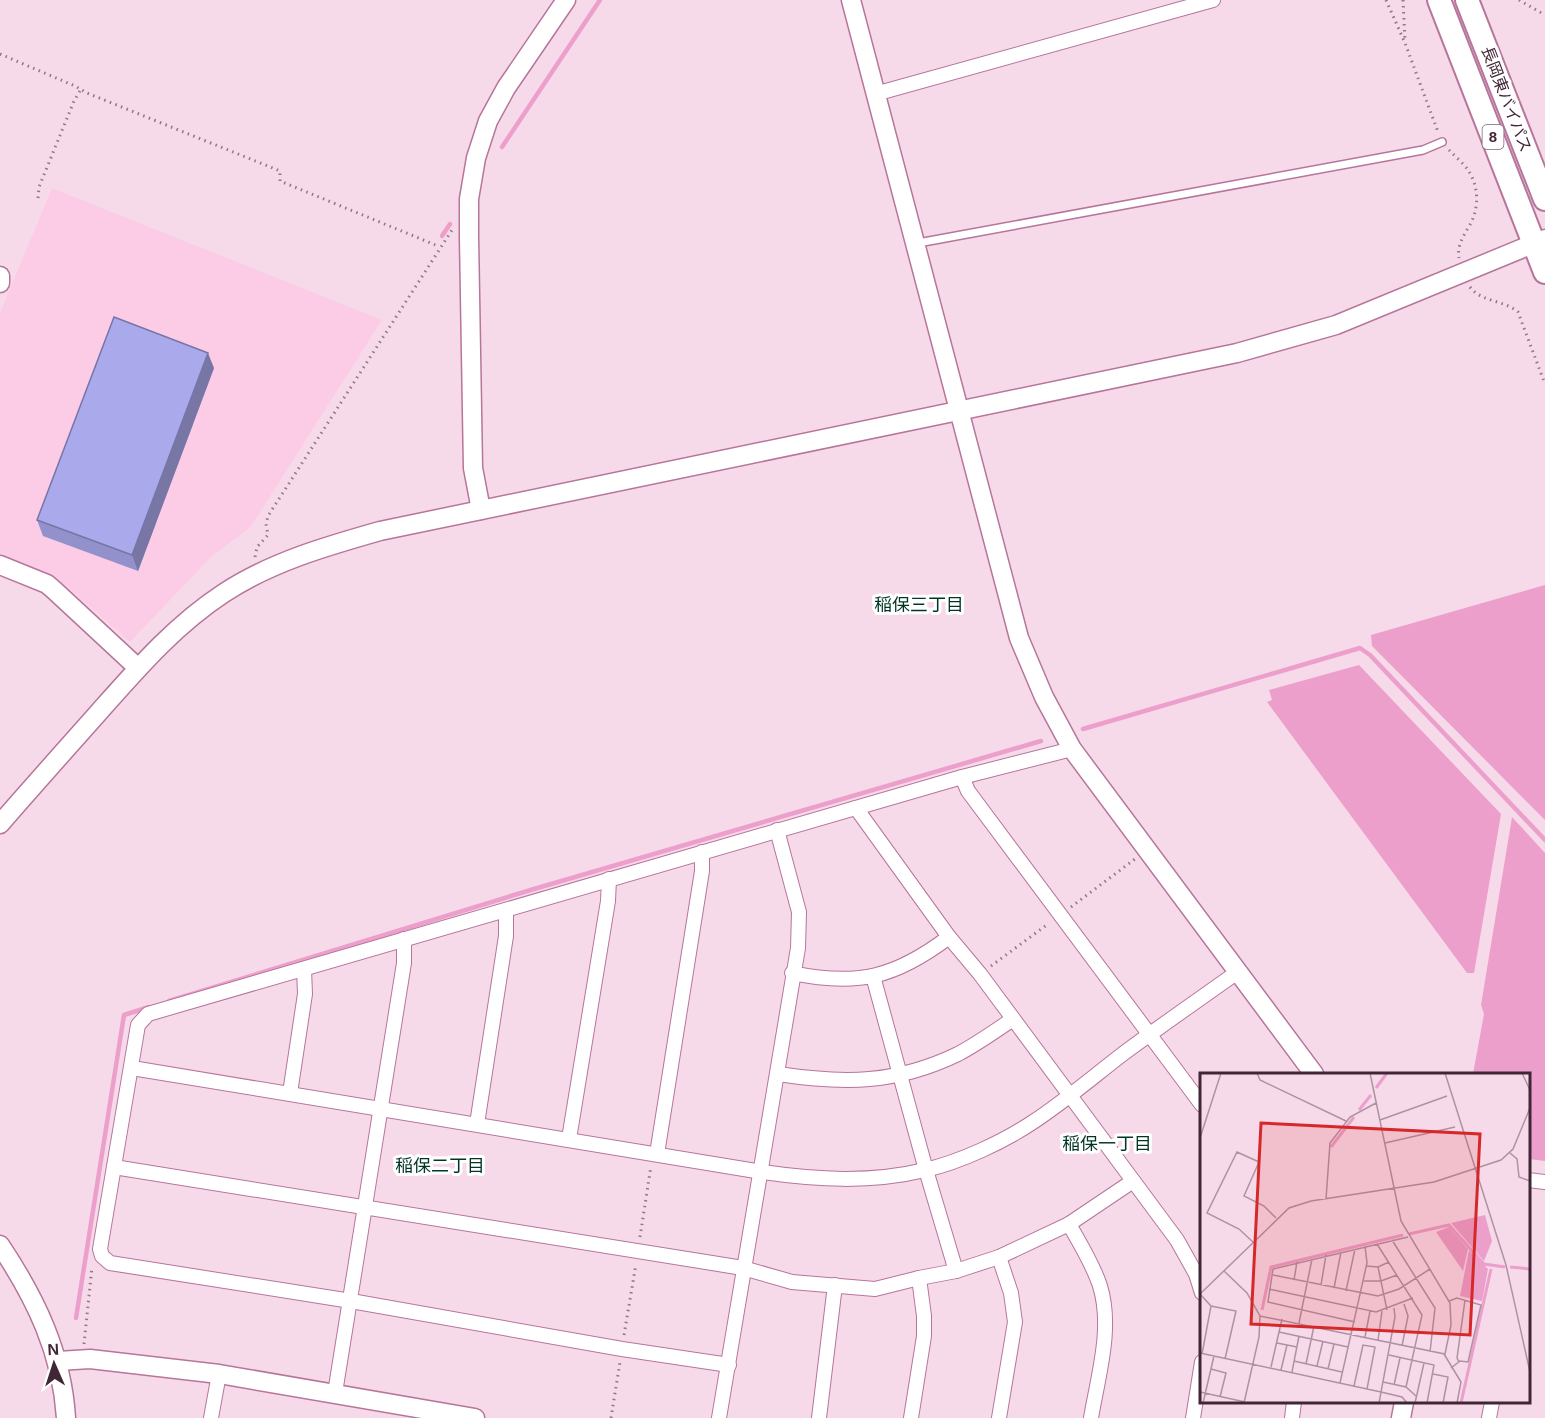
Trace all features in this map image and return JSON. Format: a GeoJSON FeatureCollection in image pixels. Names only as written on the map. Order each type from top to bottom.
{"type":"FeatureCollection","features":[{"type":"Feature","properties":{"kind":"highway","name":"長岡東バイパス"},"geometry":{"type":"LineString","coordinates":[[1439,0],[1540,242],[1545,272]]}},
{"type":"Feature","properties":{"kind":"highway","name":"長岡東バイパス"},"geometry":{"type":"LineString","coordinates":[[1467,0],[1545,199]]}},
{"type":"Feature","properties":{"kind":"street"},"geometry":{"type":"LineString","coordinates":[[481,510],[473,468],[470,199],[476,158],[488,121],[506,88],[566,0]]}},
{"type":"Feature","properties":{"kind":"street"},"geometry":{"type":"LineString","coordinates":[[851,0],[1019,638],[1044,697],[1072,749],[1313,1073]]}},
{"type":"Feature","properties":{"kind":"street"},"geometry":{"type":"LineString","coordinates":[[875,94],[1213,0]]}},
{"type":"Feature","properties":{"kind":"street"},"geometry":{"type":"LineString","coordinates":[[0,824],[138,668],[182,625],[226,591],[288,560],[350,540],[481,510],[1237,353],[1336,324],[1540,242]]}},
{"type":"Feature","properties":{"kind":"street"},"geometry":{"type":"LineString","coordinates":[[0,276],[0,284]]}},
{"type":"Feature","properties":{"kind":"street"},"geometry":{"type":"LineString","coordinates":[[0,565],[47,584],[138,668]]}},
{"type":"Feature","properties":{"kind":"street"},"geometry":{"type":"LineString","coordinates":[[729,1365],[110,1263],[102,1256],[99,1249],[138,1025],[148,1014],[962,777],[1072,749]]}},
{"type":"Feature","properties":{"kind":"street"},"geometry":{"type":"LineString","coordinates":[[962,777],[968,791],[1200,1102]]}},
{"type":"Feature","properties":{"kind":"street"},"geometry":{"type":"LineString","coordinates":[[856,808],[1177,1240],[1196,1274],[1200,1287]]}},
{"type":"Feature","properties":{"kind":"street"},"geometry":{"type":"LineString","coordinates":[[719,1418],[798,948],[799,912],[777,831]]}},
{"type":"Feature","properties":{"kind":"street"},"geometry":{"type":"LineString","coordinates":[[657,1154],[702,871],[702,852]]}},
{"type":"Feature","properties":{"kind":"street"},"geometry":{"type":"LineString","coordinates":[[569,1140],[609,901],[609,879]]}},
{"type":"Feature","properties":{"kind":"street"},"geometry":{"type":"LineString","coordinates":[[477,1124],[506,936],[506,910]]}},
{"type":"Feature","properties":{"kind":"street"},"geometry":{"type":"LineString","coordinates":[[792,974],[823,980],[849,980],[873,976],[899,968],[924,955],[950,936]]}},
{"type":"Feature","properties":{"kind":"street"},"geometry":{"type":"LineString","coordinates":[[335,1394],[404,963],[404,939]]}},
{"type":"Feature","properties":{"kind":"street"},"geometry":{"type":"LineString","coordinates":[[290,1093],[305,994],[304,969]]}},
{"type":"Feature","properties":{"kind":"street"},"geometry":{"type":"LineString","coordinates":[[132,1068],[801,1178],[842,1180],[881,1178],[926,1170],[996,1142],[1033,1122],[1149,1034],[1239,971]]}},
{"type":"Feature","properties":{"kind":"street"},"geometry":{"type":"LineString","coordinates":[[873,976],[956,1271]]}},
{"type":"Feature","properties":{"kind":"street"},"geometry":{"type":"LineString","coordinates":[[778,1074],[838,1082],[872,1080],[901,1074],[959,1053],[1013,1019]]}},
{"type":"Feature","properties":{"kind":"street"},"geometry":{"type":"LineString","coordinates":[[114,1167],[743,1268],[792,1282],[875,1289],[956,1271],[999,1257],[1069,1224],[1133,1181]]}},
{"type":"Feature","properties":{"kind":"street"},"geometry":{"type":"LineString","coordinates":[[1530,1180],[1545,1182]]}},
{"type":"Feature","properties":{"kind":"street"},"geometry":{"type":"LineString","coordinates":[[1069,1224],[1094,1271],[1105,1309],[1102,1351],[1091,1418]]}},
{"type":"Feature","properties":{"kind":"street"},"geometry":{"type":"LineString","coordinates":[[0,1245],[20,1276],[58,1361],[66,1418]]}},
{"type":"Feature","properties":{"kind":"street"},"geometry":{"type":"LineString","coordinates":[[999,1257],[1011,1293],[1015,1322],[999,1418]]}},
{"type":"Feature","properties":{"kind":"street"},"geometry":{"type":"LineString","coordinates":[[911,1418],[924,1336],[919,1278]]}},
{"type":"Feature","properties":{"kind":"street"},"geometry":{"type":"LineString","coordinates":[[819,1418],[835,1285]]}},
{"type":"Feature","properties":{"kind":"street"},"geometry":{"type":"LineString","coordinates":[[58,1361],[90,1359],[219,1374],[444,1415],[475,1418]]}},
{"type":"Feature","properties":{"kind":"street"},"geometry":{"type":"LineString","coordinates":[[1192,1418],[1200,1373]]}},
{"type":"Feature","properties":{"kind":"street"},"geometry":{"type":"LineString","coordinates":[[211,1418],[219,1374]]}},
{"type":"Feature","properties":{"kind":"street"},"geometry":{"type":"LineString","coordinates":[[1292,1418],[1294,1403]]}},
{"type":"Feature","properties":{"kind":"street"},"geometry":{"type":"LineString","coordinates":[[1401,1418],[1404,1403]]}},
{"type":"Feature","properties":{"kind":"street"},"geometry":{"type":"LineString","coordinates":[[1489,1418],[1492,1403]]}},
{"type":"Feature","properties":{"kind":"lane"},"geometry":{"type":"LineString","coordinates":[[915,244],[1423,150],[1442,142]]}},
{"type":"Feature","properties":{"kind":"path"},"geometry":{"type":"LineString","coordinates":[[1403,0],[1405,43]]}},
{"type":"Feature","properties":{"kind":"path"},"geometry":{"type":"LineString","coordinates":[[1519,0],[1545,15]]}},
{"type":"Feature","properties":{"kind":"path"},"geometry":{"type":"LineString","coordinates":[[0,54],[280,171],[280,181],[438,246]]}},
{"type":"Feature","properties":{"kind":"path"},"geometry":{"type":"LineString","coordinates":[[38,198],[39,188],[81,89]]}},
{"type":"Feature","properties":{"kind":"path"},"geometry":{"type":"LineString","coordinates":[[259,575],[254,564],[257,547],[268,535],[266,524],[268,516],[452,230],[470,220]]}},
{"type":"Feature","properties":{"kind":"path"},"geometry":{"type":"LineString","coordinates":[[1462,274],[1472,290],[1483,297],[1508,304],[1518,312],[1545,384]]}},
{"type":"Feature","properties":{"kind":"path"},"geometry":{"type":"LineString","coordinates":[[611,1418],[651,1166],[657,1154]]}},
{"type":"Feature","properties":{"kind":"path"},"geometry":{"type":"LineString","coordinates":[[90,1359],[83,1342],[92,1264],[102,1256]]}},
{"type":"Feature","properties":{"kind":"shaded area"},"geometry":{"type":"Polygon","coordinates":[[[52,188],[382,320],[250,528],[212,556],[130,642],[56,577],[0,554],[0,313],[52,188]]]}},
{"type":"Feature","properties":{"kind":"shaded area"},"geometry":{"type":"Polygon","coordinates":[[[1545,585],[1545,820],[1372,646],[1371,635],[1545,585]]]}},
{"type":"Feature","properties":{"kind":"shaded area"},"geometry":{"type":"Polygon","coordinates":[[[1359,665],[1501,814],[1474,973],[1467,973],[1267,702],[1272,700],[1269,690],[1359,665]]]}},
{"type":"Feature","properties":{"kind":"shaded area"},"geometry":{"type":"Polygon","coordinates":[[[1512,817],[1545,853],[1545,1161],[1530,1159],[1530,1073],[1473,1073],[1484,1014],[1481,1005],[1512,817]]]}},
{"type":"Feature","properties":{"kind":"building"},"geometry":{"type":"Polygon","coordinates":[[[114,317],[208,353],[132,555],[37,520],[114,317]]]}},
{"type":"Feature","properties":{"kind":"waterway"},"geometry":{"type":"LineString","coordinates":[[502,147],[600,0]]}},
{"type":"Feature","properties":{"kind":"waterway"},"geometry":{"type":"LineString","coordinates":[[442,236],[450,224]]}},
{"type":"Feature","properties":{"kind":"waterway"},"geometry":{"type":"LineString","coordinates":[[1083,729],[1360,648],[1370,655],[1545,840]]}},
{"type":"Feature","properties":{"kind":"waterway"},"geometry":{"type":"LineString","coordinates":[[169,1001],[534,889],[1041,741]]}},
{"type":"Feature","properties":{"kind":"waterway"},"geometry":{"type":"LineString","coordinates":[[76,1318],[124,1015],[149,1007]]}},
{"type":"Feature","properties":{"kind":"district","name":"稲保三丁目"},"geometry":{"type":"Point","coordinates":[919,605]}},
{"type":"Feature","properties":{"kind":"district","name":"稲保一丁目"},"geometry":{"type":"Point","coordinates":[1107,1144]}},
{"type":"Feature","properties":{"kind":"district","name":"稲保二丁目"},"geometry":{"type":"Point","coordinates":[440,1166]}}]}
